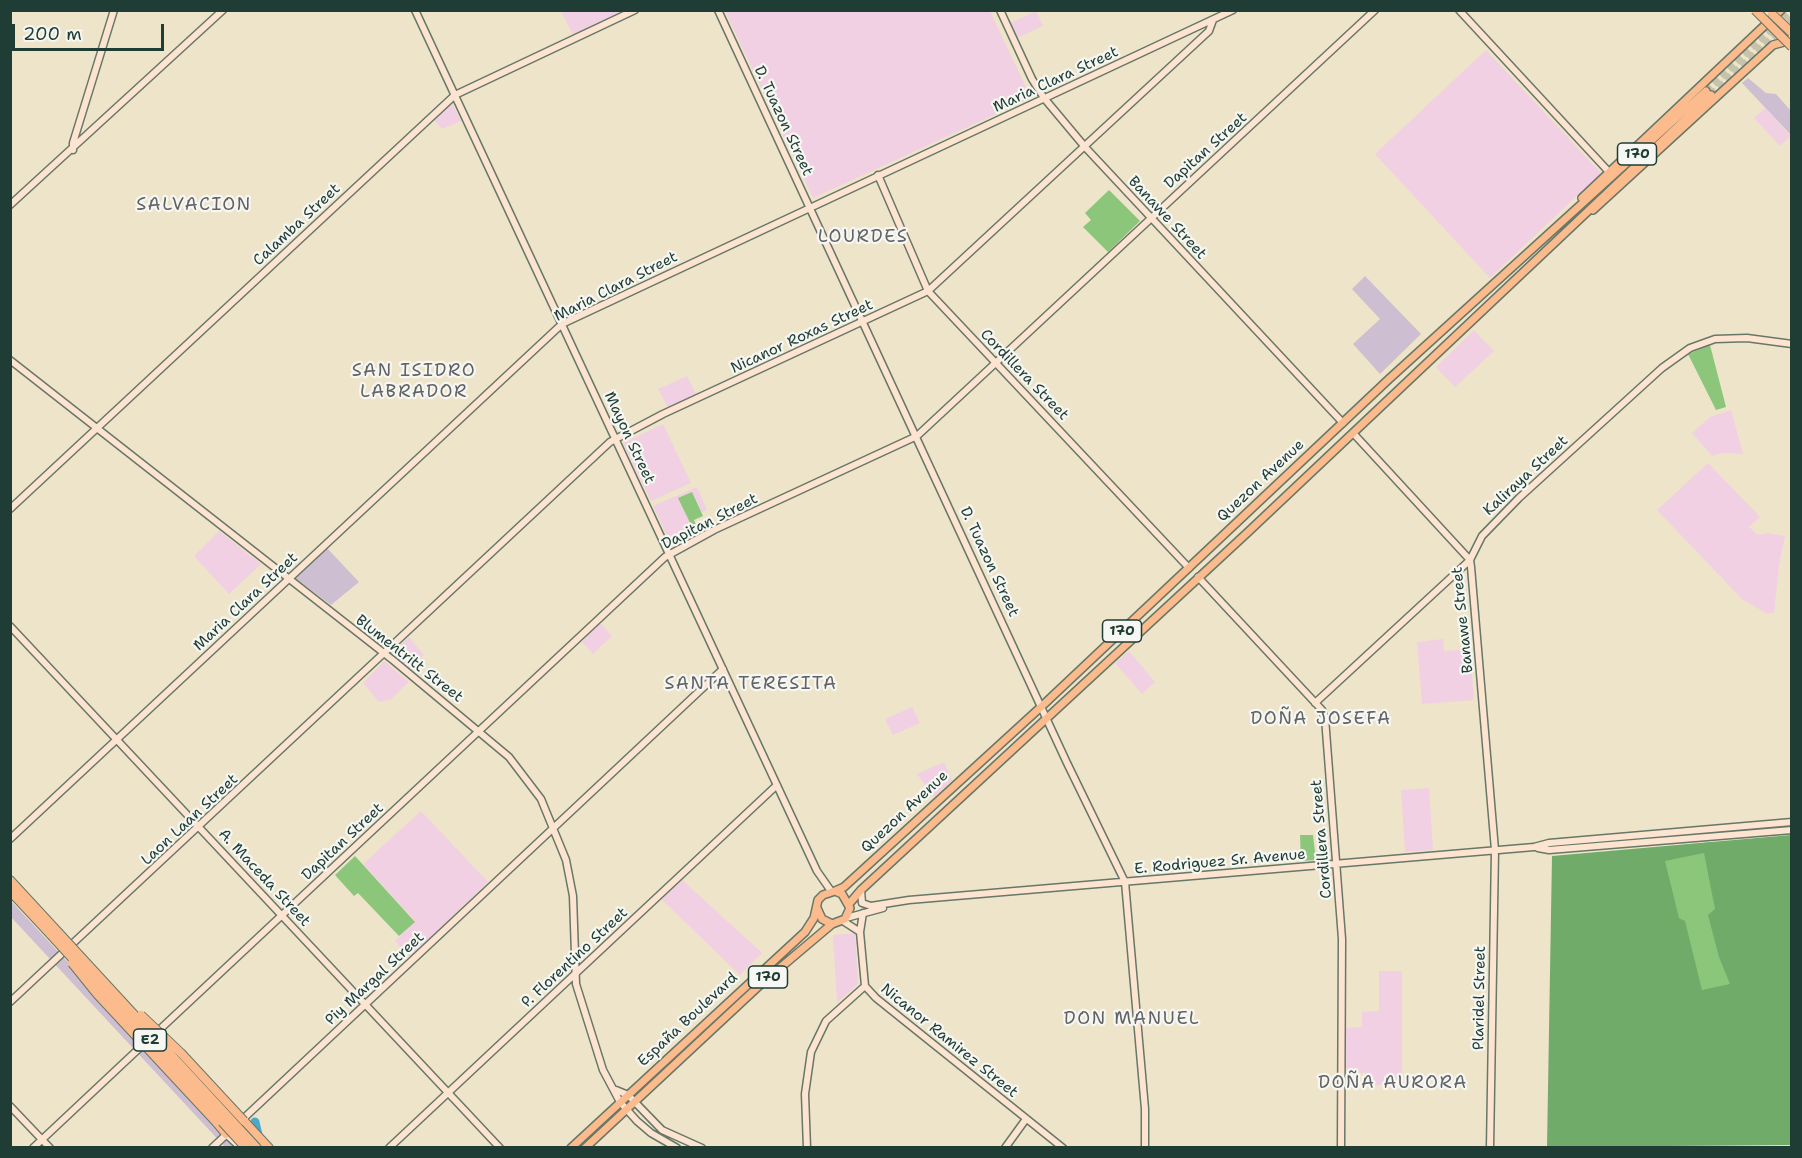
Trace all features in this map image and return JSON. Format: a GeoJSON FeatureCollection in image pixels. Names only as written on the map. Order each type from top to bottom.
{"type":"FeatureCollection","features":[{"type":"Feature","properties":{"kind":"highway"},"geometry":{"type":"LineString","coordinates":[[1754,10],[1791,49]]}},
{"type":"Feature","properties":{"kind":"highway"},"geometry":{"type":"LineString","coordinates":[[1769,10],[1791,33]]}},
{"type":"Feature","properties":{"kind":"highway","name":"E2"},"geometry":{"type":"LineString","coordinates":[[10,880],[257,1148]]}},
{"type":"Feature","properties":{"kind":"highway","name":"E2"},"geometry":{"type":"LineString","coordinates":[[10,891],[246,1148]]}},
{"type":"Feature","properties":{"kind":"highway"},"geometry":{"type":"LineString","coordinates":[[51,935],[97,994],[226,1134]]}},
{"type":"Feature","properties":{"kind":"highway"},"geometry":{"type":"LineString","coordinates":[[126,1005],[152,1024],[269,1148]]}},
{"type":"Feature","properties":{"kind":"main road"},"geometry":{"type":"LineString","coordinates":[[1754,10],[1791,49]]}},
{"type":"Feature","properties":{"kind":"main road"},"geometry":{"type":"LineString","coordinates":[[1566,215],[1777,12],[1791,28]]}},
{"type":"Feature","properties":{"kind":"main road"},"geometry":{"type":"LineString","coordinates":[[1766,25],[1791,28]]}},
{"type":"Feature","properties":{"kind":"main road"},"geometry":{"type":"LineString","coordinates":[[1576,223],[1602,203],[1773,45],[1784,42]]}},
{"type":"Feature","properties":{"kind":"main road","name":"Quezon Avenue"},"geometry":{"type":"LineString","coordinates":[[833,891],[844,887],[1042,706],[1566,215],[1596,192],[1708,93],[1576,223],[975,787],[861,890],[849,904]]}},
{"type":"Feature","properties":{"kind":"main road"},"geometry":{"type":"LineString","coordinates":[[1445,328],[1445,336],[1456,335]]}},
{"type":"Feature","properties":{"kind":"main road"},"geometry":{"type":"LineString","coordinates":[[1432,339],[1441,338],[1444,346]]}},
{"type":"Feature","properties":{"kind":"main road"},"geometry":{"type":"LineString","coordinates":[[1237,522],[1237,530],[1247,533]]}},
{"type":"Feature","properties":{"kind":"main road"},"geometry":{"type":"LineString","coordinates":[[1228,530],[1236,533],[1238,541]]}},
{"type":"Feature","properties":{"kind":"main road"},"geometry":{"type":"LineString","coordinates":[[1168,588],[1176,592],[1176,597]]}},
{"type":"Feature","properties":{"kind":"main road"},"geometry":{"type":"LineString","coordinates":[[964,776],[964,787],[975,787]]}},
{"type":"Feature","properties":{"kind":"main road"},"geometry":{"type":"LineString","coordinates":[[935,803],[942,800],[947,801],[949,807],[946,813]]}},
{"type":"Feature","properties":{"kind":"main road"},"geometry":{"type":"LineString","coordinates":[[833,891],[843,894],[849,904]]}},
{"type":"Feature","properties":{"kind":"main road","name":"170"},"geometry":{"type":"LineString","coordinates":[[817,908],[820,898],[833,891]]}},
{"type":"Feature","properties":{"kind":"main road","name":"170"},"geometry":{"type":"LineString","coordinates":[[832,924],[844,919],[849,904]]}},
{"type":"Feature","properties":{"kind":"main road"},"geometry":{"type":"LineString","coordinates":[[817,908],[822,919],[832,924]]}},
{"type":"Feature","properties":{"kind":"main road","name":"España Boulevard"},"geometry":{"type":"LineString","coordinates":[[571,1148],[805,932],[817,908]]}},
{"type":"Feature","properties":{"kind":"main road","name":"España Boulevard"},"geometry":{"type":"LineString","coordinates":[[585,1148],[761,984],[832,924]]}},
{"type":"Feature","properties":{"kind":"street"},"geometry":{"type":"LineString","coordinates":[[74,150],[73,143],[114,10]]}},
{"type":"Feature","properties":{"kind":"street"},"geometry":{"type":"LineString","coordinates":[[10,206],[74,150],[223,10]]}},
{"type":"Feature","properties":{"kind":"street","name":"Mayon Street"},"geometry":{"type":"LineString","coordinates":[[415,10],[819,877],[833,891]]}},
{"type":"Feature","properties":{"kind":"street","name":"Calamba Street"},"geometry":{"type":"LineString","coordinates":[[10,509],[455,95],[635,10]]}},
{"type":"Feature","properties":{"kind":"street","name":"D. Tuazon Street"},"geometry":{"type":"LineString","coordinates":[[718,10],[1125,882],[1145,1109],[1145,1148]]}},
{"type":"Feature","properties":{"kind":"street","name":"Banawe Street"},"geometry":{"type":"LineString","coordinates":[[1000,10],[1044,98],[1085,147],[1343,423]]}},
{"type":"Feature","properties":{"kind":"street","name":"Maria Clara Street"},"geometry":{"type":"LineString","coordinates":[[10,839],[562,324],[1233,10]]}},
{"type":"Feature","properties":{"kind":"street","name":"Dapitan Street"},"geometry":{"type":"LineString","coordinates":[[33,1148],[669,553],[917,436],[1375,10]]}},
{"type":"Feature","properties":{"kind":"street"},"geometry":{"type":"LineString","coordinates":[[1459,10],[1609,172]]}},
{"type":"Feature","properties":{"kind":"street","name":"Nicanor Roxas Street"},"geometry":{"type":"LineString","coordinates":[[384,654],[615,439],[928,291],[1209,31],[1214,20]]}},
{"type":"Feature","properties":{"kind":"street","name":"Cordillera Street"},"geometry":{"type":"LineString","coordinates":[[878,176],[928,291],[1189,568]]}},
{"type":"Feature","properties":{"kind":"street","name":"Kaliraya Street"},"geometry":{"type":"LineString","coordinates":[[1315,703],[1470,560],[1482,536],[1519,498],[1662,368],[1690,348],[1715,339],[1733,337],[1791,344]]}},
{"type":"Feature","properties":{"kind":"street","name":"Blumentritt Street"},"geometry":{"type":"LineString","coordinates":[[10,360],[480,730],[509,757],[541,799],[566,860],[573,896],[575,974],[579,996],[603,1070],[616,1090],[620,1102],[651,1133],[677,1148]]}},
{"type":"Feature","properties":{"kind":"street","name":"Banawe Street"},"geometry":{"type":"LineString","coordinates":[[1353,433],[1470,560],[1496,850]]}},
{"type":"Feature","properties":{"kind":"street","name":"Cordillera Street"},"geometry":{"type":"LineString","coordinates":[[1198,577],[1315,703],[1324,718],[1342,939],[1341,1148]]}},
{"type":"Feature","properties":{"kind":"street","name":"A. Maceda Street"},"geometry":{"type":"LineString","coordinates":[[10,626],[118,738],[500,1148]]}},
{"type":"Feature","properties":{"kind":"street","name":"Laon Laan Street"},"geometry":{"type":"LineString","coordinates":[[10,1002],[384,654]]}},
{"type":"Feature","properties":{"kind":"street","name":"Piy Margal Street"},"geometry":{"type":"LineString","coordinates":[[212,1148],[723,669]]}},
{"type":"Feature","properties":{"kind":"street","name":"P. Florentino Street"},"geometry":{"type":"LineString","coordinates":[[389,1148],[777,785]]}},
{"type":"Feature","properties":{"kind":"street","name":"E. Rodriguez Sr. Avenue"},"geometry":{"type":"LineString","coordinates":[[1534,848],[1549,843],[1791,822]]}},
{"type":"Feature","properties":{"kind":"street","name":"E. Rodriguez Sr. Avenue"},"geometry":{"type":"LineString","coordinates":[[861,890],[861,900],[867,906],[909,900],[1496,850],[1534,848],[1549,850],[1791,831]]}},
{"type":"Feature","properties":{"kind":"street","name":"Plaridel Street"},"geometry":{"type":"LineString","coordinates":[[1490,1148],[1496,850]]}},
{"type":"Feature","properties":{"kind":"street","name":"Mayon Street"},"geometry":{"type":"LineString","coordinates":[[819,877],[820,898]]}},
{"type":"Feature","properties":{"kind":"street","name":"E. Rodriguez Sr. Avenue"},"geometry":{"type":"LineString","coordinates":[[844,919],[909,900]]}},
{"type":"Feature","properties":{"kind":"street","name":"Nicanor Ramirez Street"},"geometry":{"type":"LineString","coordinates":[[862,913],[860,932],[865,986],[1063,1148]]}},
{"type":"Feature","properties":{"kind":"street"},"geometry":{"type":"LineString","coordinates":[[844,919],[860,932]]}},
{"type":"Feature","properties":{"kind":"street"},"geometry":{"type":"LineString","coordinates":[[807,1148],[806,1079],[811,1052],[825,1021],[865,986]]}},
{"type":"Feature","properties":{"kind":"street"},"geometry":{"type":"LineString","coordinates":[[616,1090],[628,1095],[662,1130],[702,1148]]}},
{"type":"Feature","properties":{"kind":"street"},"geometry":{"type":"LineString","coordinates":[[10,1106],[50,1148]]}},
{"type":"Feature","properties":{"kind":"street"},"geometry":{"type":"LineString","coordinates":[[1005,1148],[1026,1119]]}},
{"type":"Feature","properties":{"kind":"street"},"geometry":{"type":"LineString","coordinates":[[216,1122],[219,1140]]}},
{"type":"Feature","properties":{"kind":"street"},"geometry":{"type":"LineString","coordinates":[[226,1134],[241,1148]]}},
{"type":"Feature","properties":{"kind":"shaded area"},"geometry":{"type":"Polygon","coordinates":[[[561,11],[626,11],[573,35],[561,11]]]}},
{"type":"Feature","properties":{"kind":"shaded area"},"geometry":{"type":"Polygon","coordinates":[[[725,11],[990,11],[1031,98],[813,198],[725,11]]]}},
{"type":"Feature","properties":{"kind":"shaded area"},"geometry":{"type":"Polygon","coordinates":[[[1036,11],[1043,26],[1017,38],[1010,23],[1036,11]]]}},
{"type":"Feature","properties":{"kind":"shaded area"},"geometry":{"type":"Polygon","coordinates":[[[1486,50],[1601,173],[1490,278],[1375,154],[1486,50]]]}},
{"type":"Feature","properties":{"kind":"shaded area"},"geometry":{"type":"Polygon","coordinates":[[[1748,78],[1766,93],[1776,94],[1791,111],[1791,135],[1742,83],[1748,78]]]}},
{"type":"Feature","properties":{"kind":"shaded area"},"geometry":{"type":"Polygon","coordinates":[[[451,101],[461,121],[442,129],[433,119],[451,101]]]}},
{"type":"Feature","properties":{"kind":"shaded area"},"geometry":{"type":"Polygon","coordinates":[[[1765,108],[1791,136],[1780,146],[1754,118],[1765,108]]]}},
{"type":"Feature","properties":{"kind":"shaded area"},"geometry":{"type":"Polygon","coordinates":[[[1365,276],[1421,334],[1380,374],[1353,344],[1380,319],[1352,289],[1365,276]]]}},
{"type":"Feature","properties":{"kind":"shaded area"},"geometry":{"type":"Polygon","coordinates":[[[1474,330],[1494,351],[1455,387],[1436,367],[1474,330]]]}},
{"type":"Feature","properties":{"kind":"shaded area"},"geometry":{"type":"Polygon","coordinates":[[[687,376],[696,394],[668,408],[658,389],[687,376]]]}},
{"type":"Feature","properties":{"kind":"shaded area"},"geometry":{"type":"Polygon","coordinates":[[[1731,410],[1743,454],[1721,453],[1712,456],[1692,433],[1710,417],[1731,410]]]}},
{"type":"Feature","properties":{"kind":"shaded area"},"geometry":{"type":"Polygon","coordinates":[[[663,424],[691,483],[651,501],[623,443],[663,424]]]}},
{"type":"Feature","properties":{"kind":"shaded area"},"geometry":{"type":"Polygon","coordinates":[[[1708,463],[1760,517],[1749,527],[1758,535],[1768,533],[1785,536],[1779,565],[1774,613],[1766,613],[1742,599],[1657,510],[1708,463]]]}},
{"type":"Feature","properties":{"kind":"shaded area"},"geometry":{"type":"Polygon","coordinates":[[[697,487],[707,510],[701,512],[692,492],[679,498],[695,533],[671,545],[653,506],[697,487]]]}},
{"type":"Feature","properties":{"kind":"shaded area"},"geometry":{"type":"Polygon","coordinates":[[[219,531],[261,564],[229,594],[194,556],[219,531]]]}},
{"type":"Feature","properties":{"kind":"shaded area"},"geometry":{"type":"Polygon","coordinates":[[[326,547],[359,582],[331,605],[294,577],[326,547]]]}},
{"type":"Feature","properties":{"kind":"shaded area"},"geometry":{"type":"Polygon","coordinates":[[[600,623],[612,636],[593,654],[582,642],[600,623]]]}},
{"type":"Feature","properties":{"kind":"shaded area"},"geometry":{"type":"Polygon","coordinates":[[[409,637],[424,655],[409,669],[392,653],[409,637]]]}},
{"type":"Feature","properties":{"kind":"shaded area"},"geometry":{"type":"Polygon","coordinates":[[[1443,639],[1444,651],[1470,649],[1474,700],[1422,704],[1417,642],[1443,639]]]}},
{"type":"Feature","properties":{"kind":"shaded area"},"geometry":{"type":"Polygon","coordinates":[[[1129,651],[1155,682],[1142,694],[1115,663],[1129,651]]]}},
{"type":"Feature","properties":{"kind":"shaded area"},"geometry":{"type":"Polygon","coordinates":[[[384,661],[409,682],[390,700],[379,702],[363,683],[384,661]]]}},
{"type":"Feature","properties":{"kind":"shaded area"},"geometry":{"type":"Polygon","coordinates":[[[912,707],[920,723],[893,735],[885,719],[912,707]]]}},
{"type":"Feature","properties":{"kind":"shaded area"},"geometry":{"type":"Polygon","coordinates":[[[944,762],[952,780],[934,797],[917,774],[944,762]]]}},
{"type":"Feature","properties":{"kind":"shaded area"},"geometry":{"type":"Polygon","coordinates":[[[1429,788],[1433,850],[1405,852],[1401,790],[1429,788]]]}},
{"type":"Feature","properties":{"kind":"shaded area"},"geometry":{"type":"Polygon","coordinates":[[[421,811],[488,882],[410,957],[395,941],[415,921],[363,864],[421,811]]]}},
{"type":"Feature","properties":{"kind":"shaded area"},"geometry":{"type":"Polygon","coordinates":[[[680,878],[762,953],[740,975],[659,897],[680,878]]]}},
{"type":"Feature","properties":{"kind":"shaded area"},"geometry":{"type":"Polygon","coordinates":[[[11,901],[240,1147],[225,1147],[11,917],[11,901]]]}},
{"type":"Feature","properties":{"kind":"shaded area"},"geometry":{"type":"Polygon","coordinates":[[[855,933],[858,984],[837,1003],[833,935],[855,933]]]}},
{"type":"Feature","properties":{"kind":"shaded area"},"geometry":{"type":"Polygon","coordinates":[[[1379,971],[1402,971],[1402,1085],[1365,1085],[1365,1073],[1349,1072],[1346,1067],[1346,1028],[1362,1027],[1362,1012],[1379,1011],[1379,971]]]}},
{"type":"Feature","properties":{"kind":"green space"},"geometry":{"type":"Polygon","coordinates":[[[1109,190],[1140,221],[1108,252],[1083,227],[1091,220],[1085,213],[1109,190]]]}},
{"type":"Feature","properties":{"kind":"green space"},"geometry":{"type":"Polygon","coordinates":[[[1710,345],[1726,407],[1716,410],[1688,354],[1710,345]]]}},
{"type":"Feature","properties":{"kind":"green space"},"geometry":{"type":"Polygon","coordinates":[[[692,492],[703,516],[694,520],[699,532],[695,533],[678,498],[692,492]]]}},
{"type":"Feature","properties":{"kind":"green space"},"geometry":{"type":"Polygon","coordinates":[[[1300,835],[1313,835],[1316,860],[1301,861],[1300,835]]]}},
{"type":"Feature","properties":{"kind":"green space"},"geometry":{"type":"Polygon","coordinates":[[[1791,835],[1791,1145],[1547,1147],[1552,856],[1791,835]],[[1704,853],[1665,861],[1679,918],[1685,921],[1702,990],[1730,984],[1719,957],[1708,915],[1715,909],[1704,853]]]}},
{"type":"Feature","properties":{"kind":"green space"},"geometry":{"type":"Polygon","coordinates":[[[1712,842],[1742,989],[1690,1000],[1655,848],[1712,842]]]}},
{"type":"Feature","properties":{"kind":"green space"},"geometry":{"type":"Polygon","coordinates":[[[355,856],[415,922],[399,936],[358,893],[354,896],[335,875],[355,856]]]}},
{"type":"Feature","properties":{"kind":"waterway"},"geometry":{"type":"LineString","coordinates":[[255,1122],[261,1148]]}},
{"type":"Feature","properties":{"kind":"tunnel"},"geometry":{"type":"LineString","coordinates":[[1706,91],[1791,10]]}},
{"type":"Feature","properties":{"kind":"tunnel"},"geometry":{"type":"LineString","coordinates":[[1711,95],[1792,19]]}},
{"type":"Feature","properties":{"kind":"district","name":"SALVACION"},"geometry":{"type":"Point","coordinates":[194,205]}},
{"type":"Feature","properties":{"kind":"district","name":"LOURDES"},"geometry":{"type":"Point","coordinates":[863,237]}},
{"type":"Feature","properties":{"kind":"district","name":"SAN ISIDRO LABRADOR"},"geometry":{"type":"Point","coordinates":[414,382]}},
{"type":"Feature","properties":{"kind":"district","name":"SANTA TERESITA"},"geometry":{"type":"Point","coordinates":[751,684]}},
{"type":"Feature","properties":{"kind":"district","name":"DOÑA JOSEFA"},"geometry":{"type":"Point","coordinates":[1321,719]}},
{"type":"Feature","properties":{"kind":"district","name":"DON MANUEL"},"geometry":{"type":"Point","coordinates":[1132,1019]}},
{"type":"Feature","properties":{"kind":"district","name":"DOÑA AURORA"},"geometry":{"type":"Point","coordinates":[1393,1083]}}]}
